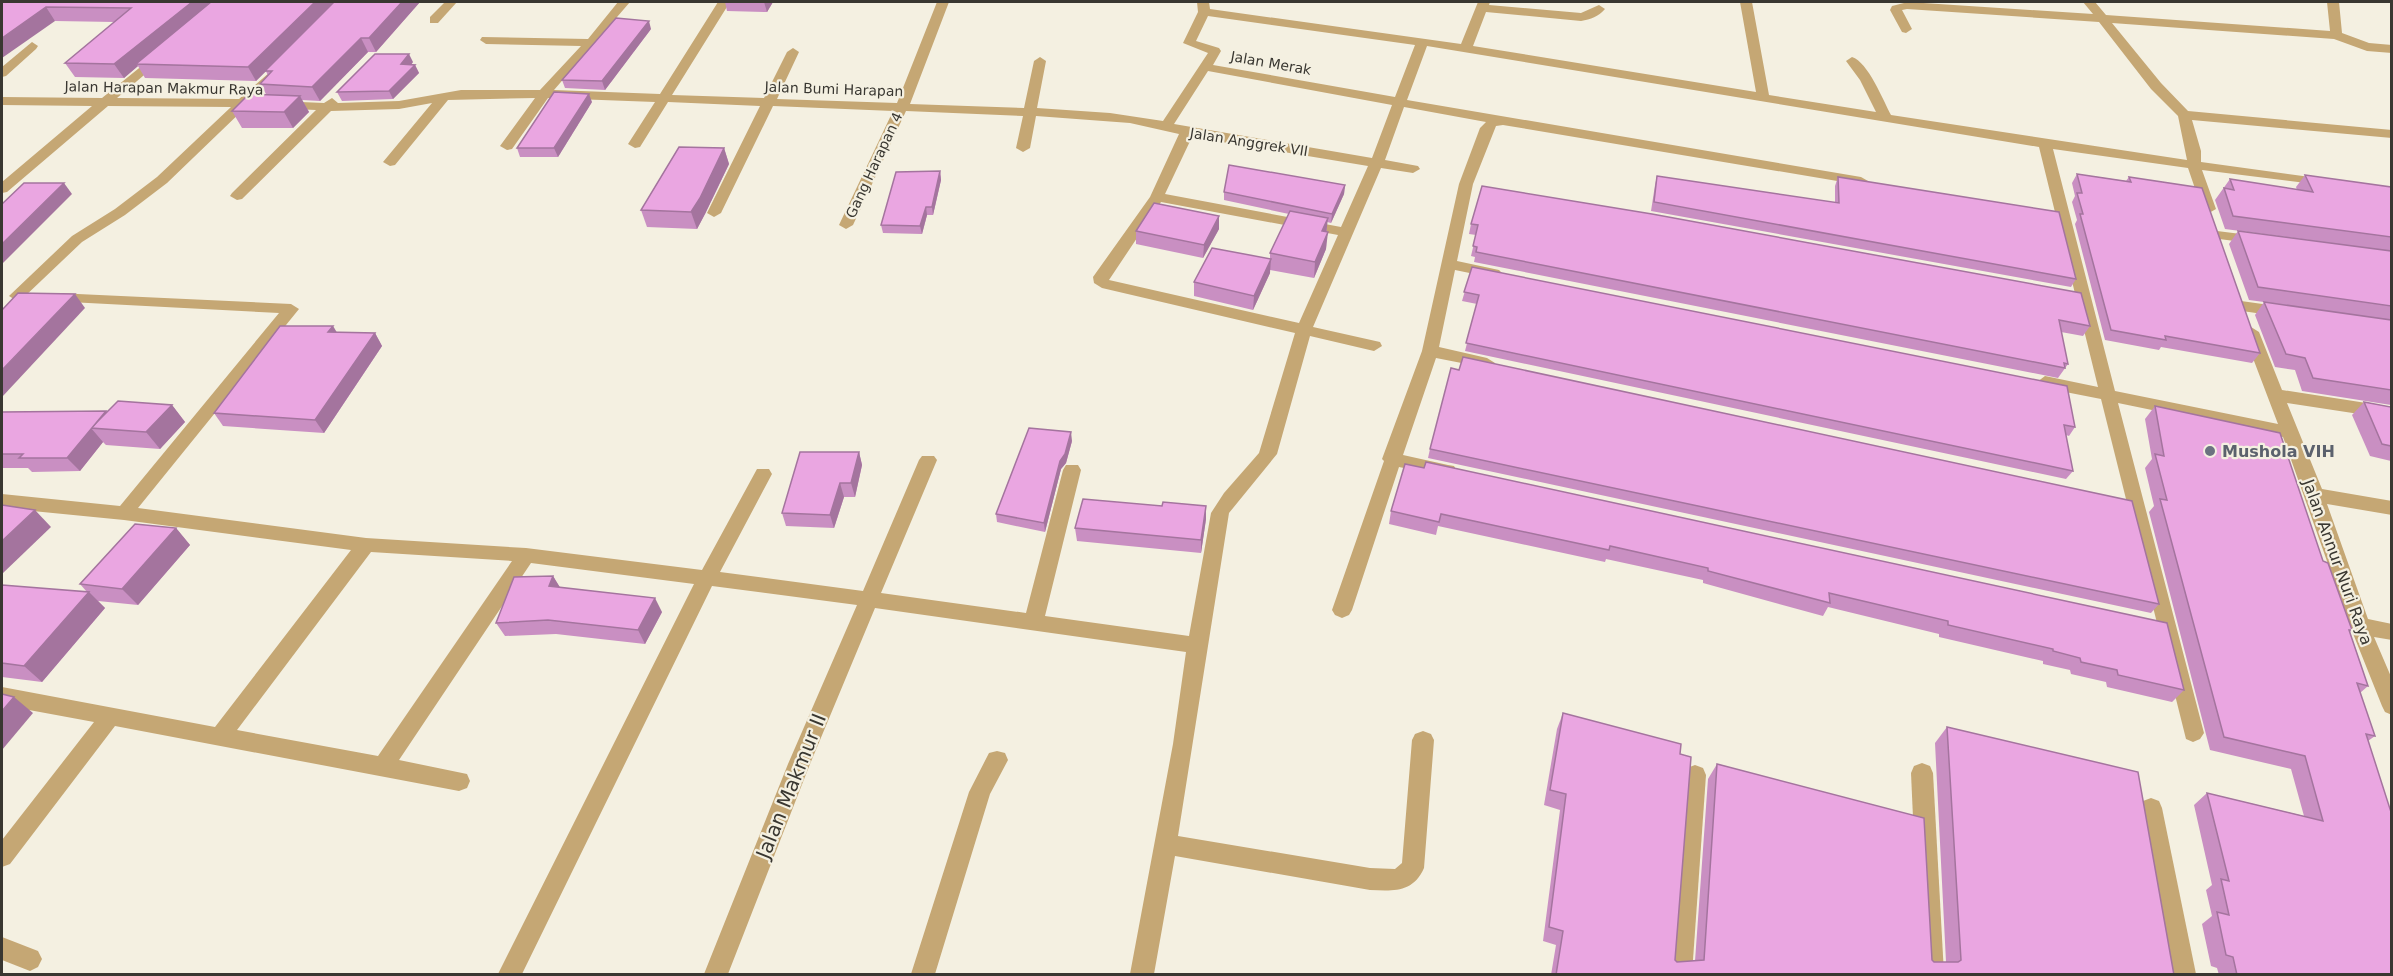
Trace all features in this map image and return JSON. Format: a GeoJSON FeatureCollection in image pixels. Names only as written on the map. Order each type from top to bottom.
{"type":"FeatureCollection","features":[{"type":"Feature","properties":{"kind":"street"},"geometry":{"type":"LineString","coordinates":[[434,20],[451,2]]}},
{"type":"Feature","properties":{"kind":"street"},"geometry":{"type":"LineString","coordinates":[[507,146],[544,94],[591,43],[624,2]]}},
{"type":"Feature","properties":{"kind":"street"},"geometry":{"type":"LineString","coordinates":[[635,144],[724,2]]}},
{"type":"Feature","properties":{"kind":"street","name":"Gang Harapan 4"},"geometry":{"type":"LineString","coordinates":[[846,225],[902,105],[943,2]]}},
{"type":"Feature","properties":{"kind":"street"},"geometry":{"type":"LineString","coordinates":[[1746,2],[1763,96]]}},
{"type":"Feature","properties":{"kind":"street"},"geometry":{"type":"LineString","coordinates":[[2089,2],[2156,86],[2184,115],[2194,151],[2194,166],[2224,255]]}},
{"type":"Feature","properties":{"kind":"street"},"geometry":{"type":"LineString","coordinates":[[2333,2],[2336,35]]}},
{"type":"Feature","properties":{"kind":"street"},"geometry":{"type":"LineString","coordinates":[[1466,48],[1484,5],[1581,17],[1590,16],[1599,9]]}},
{"type":"Feature","properties":{"kind":"street"},"geometry":{"type":"LineString","coordinates":[[1906,29],[1896,10],[1898,6],[1976,6],[2102,20],[2336,35],[2367,47],[2391,49]]}},
{"type":"Feature","properties":{"kind":"street"},"geometry":{"type":"LineString","coordinates":[[1205,67],[1215,51],[1189,43],[1204,7],[1763,96],[2045,144],[2345,185]]}},
{"type":"Feature","properties":{"kind":"street"},"geometry":{"type":"LineString","coordinates":[[486,40],[591,43]]}},
{"type":"Feature","properties":{"kind":"street"},"geometry":{"type":"LineString","coordinates":[[1142,975],[1184,744],[1197,645],[1220,513],[1230,497],[1251,477],[1268,454],[1304,329],[1377,162],[1422,43]]}},
{"type":"Feature","properties":{"kind":"street"},"geometry":{"type":"LineString","coordinates":[[2,189],[172,45]]}},
{"type":"Feature","properties":{"kind":"street"},"geometry":{"type":"LineString","coordinates":[[2,73],[32,46]]}},
{"type":"Feature","properties":{"kind":"street"},"geometry":{"type":"LineString","coordinates":[[714,213],[771,102],[793,52]]}},
{"type":"Feature","properties":{"kind":"street"},"geometry":{"type":"LineString","coordinates":[[9,296],[77,239],[120,213],[162,180],[286,61]]}},
{"type":"Feature","properties":{"kind":"street"},"geometry":{"type":"LineString","coordinates":[[1023,148],[1032,112],[1040,61]]}},
{"type":"Feature","properties":{"kind":"street"},"geometry":{"type":"LineString","coordinates":[[1852,61],[1866,79],[1885,116]]}},
{"type":"Feature","properties":{"kind":"street","name":"Jalan Merak"},"geometry":{"type":"LineString","coordinates":[[1167,125],[1205,67],[1503,121],[1876,184]]}},
{"type":"Feature","properties":{"kind":"street"},"geometry":{"type":"LineString","coordinates":[[237,196],[343,91]]}},
{"type":"Feature","properties":{"kind":"street","name":"Jalan Bumi Harapan"},"geometry":{"type":"LineString","coordinates":[[327,107],[399,105],[483,93],[902,105],[1096,115],[1122,120]]}},
{"type":"Feature","properties":{"kind":"street"},"geometry":{"type":"LineString","coordinates":[[390,162],[444,97]]}},
{"type":"Feature","properties":{"kind":"street","name":"Jalan Harapan Makmur Raya"},"geometry":{"type":"LineString","coordinates":[[2,101],[244,103],[327,107]]}},
{"type":"Feature","properties":{"kind":"street"},"geometry":{"type":"LineString","coordinates":[[2184,115],[2391,134]]}},
{"type":"Feature","properties":{"kind":"street","name":"Jalan Anggrek VII"},"geometry":{"type":"LineString","coordinates":[[1122,120],[1167,125],[1187,132],[1377,162],[1413,170]]}},
{"type":"Feature","properties":{"kind":"street"},"geometry":{"type":"LineString","coordinates":[[1342,610],[1391,459],[1430,351],[1449,264],[1487,128],[1492,123],[1503,121]]}},
{"type":"Feature","properties":{"kind":"street"},"geometry":{"type":"LineString","coordinates":[[1187,132],[1157,197],[1101,277],[1102,283],[1374,346]]}},
{"type":"Feature","properties":{"kind":"street"},"geometry":{"type":"LineString","coordinates":[[2045,144],[2057,214],[2078,296],[2108,394],[2193,733]]}},
{"type":"Feature","properties":{"kind":"street"},"geometry":{"type":"LineString","coordinates":[[1157,197],[1345,232]]}},
{"type":"Feature","properties":{"kind":"street"},"geometry":{"type":"LineString","coordinates":[[2217,235],[2275,242]]}},
{"type":"Feature","properties":{"kind":"street"},"geometry":{"type":"LineString","coordinates":[[1449,264],[1506,275]]}},
{"type":"Feature","properties":{"kind":"street","name":"Jalan Annur Nuri Raya"},"geometry":{"type":"LineString","coordinates":[[2234,286],[2391,706]]}},
{"type":"Feature","properties":{"kind":"street"},"geometry":{"type":"LineString","coordinates":[[9,296],[291,309],[124,513]]}},
{"type":"Feature","properties":{"kind":"street"},"geometry":{"type":"LineString","coordinates":[[2241,306],[2299,314]]}},
{"type":"Feature","properties":{"kind":"street"},"geometry":{"type":"LineString","coordinates":[[1430,351],[1499,366]]}},
{"type":"Feature","properties":{"kind":"street"},"geometry":{"type":"LineString","coordinates":[[2027,378],[2290,432]]}},
{"type":"Feature","properties":{"kind":"street"},"geometry":{"type":"LineString","coordinates":[[2275,395],[2391,413]]}},
{"type":"Feature","properties":{"kind":"street","name":"Jalan Makmur II"},"geometry":{"type":"LineString","coordinates":[[716,975],[799,764],[928,459]]}},
{"type":"Feature","properties":{"kind":"street"},"geometry":{"type":"LineString","coordinates":[[1391,459],[1461,474]]}},
{"type":"Feature","properties":{"kind":"street"},"geometry":{"type":"LineString","coordinates":[[1034,621],[1072,470]]}},
{"type":"Feature","properties":{"kind":"street"},"geometry":{"type":"LineString","coordinates":[[510,975],[707,579],[763,474]]}},
{"type":"Feature","properties":{"kind":"street"},"geometry":{"type":"LineString","coordinates":[[2314,495],[2391,508]]}},
{"type":"Feature","properties":{"kind":"street"},"geometry":{"type":"LineString","coordinates":[[2112,498],[2135,503]]}},
{"type":"Feature","properties":{"kind":"street"},"geometry":{"type":"LineString","coordinates":[[2,501],[124,513],[366,545],[526,555],[1034,621],[1197,645]]}},
{"type":"Feature","properties":{"kind":"street"},"geometry":{"type":"LineString","coordinates":[[220,735],[366,545]]}},
{"type":"Feature","properties":{"kind":"street"},"geometry":{"type":"LineString","coordinates":[[383,767],[526,555]]}},
{"type":"Feature","properties":{"kind":"street"},"geometry":{"type":"LineString","coordinates":[[2143,622],[2167,627]]}},
{"type":"Feature","properties":{"kind":"street"},"geometry":{"type":"LineString","coordinates":[[2360,626],[2391,632]]}},
{"type":"Feature","properties":{"kind":"street"},"geometry":{"type":"LineString","coordinates":[[2,696],[459,781]]}},
{"type":"Feature","properties":{"kind":"street"},"geometry":{"type":"LineString","coordinates":[[2,857],[110,717]]}},
{"type":"Feature","properties":{"kind":"street"},"geometry":{"type":"LineString","coordinates":[[1166,844],[1370,879],[1400,880],[1413,868],[1423,741]]}},
{"type":"Feature","properties":{"kind":"street"},"geometry":{"type":"LineString","coordinates":[[923,975],[980,792],[997,760]]}},
{"type":"Feature","properties":{"kind":"street"},"geometry":{"type":"LineString","coordinates":[[1922,773],[1932,975]]}},
{"type":"Feature","properties":{"kind":"street"},"geometry":{"type":"LineString","coordinates":[[1680,975],[1695,775]]}},
{"type":"Feature","properties":{"kind":"street"},"geometry":{"type":"LineString","coordinates":[[2151,808],[2184,975]]}},
{"type":"Feature","properties":{"kind":"street"},"geometry":{"type":"LineString","coordinates":[[2,949],[30,959]]}},
{"type":"Feature","properties":{"kind":"building"},"geometry":{"type":"Polygon","coordinates":[[[2,2],[192,2],[114,64],[65,63],[131,8],[46,7],[2,38],[2,2]]]}},
{"type":"Feature","properties":{"kind":"building"},"geometry":{"type":"Polygon","coordinates":[[[211,2],[315,2],[248,67],[136,64],[211,2]]]}},
{"type":"Feature","properties":{"kind":"building"},"geometry":{"type":"Polygon","coordinates":[[[334,2],[402,2],[369,38],[361,38],[312,87],[260,84],[272,71],[265,71],[334,2]]]}},
{"type":"Feature","properties":{"kind":"building"},"geometry":{"type":"Polygon","coordinates":[[[616,18],[649,21],[602,81],[562,80],[616,18]]]}},
{"type":"Feature","properties":{"kind":"building"},"geometry":{"type":"Polygon","coordinates":[[[375,54],[409,54],[401,64],[415,65],[389,91],[337,92],[375,54]]]}},
{"type":"Feature","properties":{"kind":"building"},"geometry":{"type":"Polygon","coordinates":[[[554,92],[589,94],[554,148],[517,148],[554,92]]]}},
{"type":"Feature","properties":{"kind":"building"},"geometry":{"type":"Polygon","coordinates":[[[249,94],[300,96],[284,112],[232,111],[249,94]]]}},
{"type":"Feature","properties":{"kind":"building"},"geometry":{"type":"Polygon","coordinates":[[[679,147],[724,148],[691,212],[641,210],[679,147]]]}},
{"type":"Feature","properties":{"kind":"building"},"geometry":{"type":"Polygon","coordinates":[[[1229,165],[1345,185],[1332,214],[1224,192],[1229,165]]]}},
{"type":"Feature","properties":{"kind":"building"},"geometry":{"type":"Polygon","coordinates":[[[940,171],[932,207],[926,207],[920,226],[881,225],[896,172],[940,171]]]}},
{"type":"Feature","properties":{"kind":"building"},"geometry":{"type":"Polygon","coordinates":[[[2077,174],[2131,182],[2129,177],[2202,188],[2260,353],[2165,336],[2166,340],[2111,330],[2080,214],[2083,214],[2077,193],[2082,193],[2077,174]]]}},
{"type":"Feature","properties":{"kind":"building"},"geometry":{"type":"Polygon","coordinates":[[[2305,175],[2391,187],[2391,237],[2233,216],[2224,188],[2234,190],[2230,179],[2313,192],[2305,175]]]}},
{"type":"Feature","properties":{"kind":"building"},"geometry":{"type":"Polygon","coordinates":[[[1657,176],[1839,203],[1838,177],[2059,212],[2076,279],[1654,202],[1657,176]]]}},
{"type":"Feature","properties":{"kind":"building"},"geometry":{"type":"Polygon","coordinates":[[[24,183],[64,183],[2,244],[2,204],[24,183]]]}},
{"type":"Feature","properties":{"kind":"building"},"geometry":{"type":"Polygon","coordinates":[[[1482,186],[1652,214],[2081,293],[2090,326],[2059,320],[2068,364],[2064,363],[2065,368],[1476,252],[1477,247],[1473,246],[1478,225],[1471,224],[1482,186]]]}},
{"type":"Feature","properties":{"kind":"building"},"geometry":{"type":"Polygon","coordinates":[[[1154,203],[1219,216],[1204,245],[1136,231],[1154,203]]]}},
{"type":"Feature","properties":{"kind":"building"},"geometry":{"type":"Polygon","coordinates":[[[1290,211],[1328,218],[1322,231],[1328,232],[1315,262],[1270,253],[1290,211]]]}},
{"type":"Feature","properties":{"kind":"building"},"geometry":{"type":"Polygon","coordinates":[[[2238,231],[2391,251],[2391,306],[2258,287],[2238,231]]]}},
{"type":"Feature","properties":{"kind":"building"},"geometry":{"type":"Polygon","coordinates":[[[1212,248],[1271,259],[1254,296],[1194,282],[1212,248]]]}},
{"type":"Feature","properties":{"kind":"building"},"geometry":{"type":"Polygon","coordinates":[[[1472,267],[2067,386],[2075,427],[2064,425],[2073,471],[1466,343],[1479,295],[1464,292],[1472,267]]]}},
{"type":"Feature","properties":{"kind":"building"},"geometry":{"type":"Polygon","coordinates":[[[18,293],[75,294],[2,370],[2,310],[18,293]]]}},
{"type":"Feature","properties":{"kind":"building"},"geometry":{"type":"Polygon","coordinates":[[[2264,302],[2391,320],[2391,390],[2313,378],[2305,358],[2286,354],[2264,302]]]}},
{"type":"Feature","properties":{"kind":"building"},"geometry":{"type":"Polygon","coordinates":[[[280,326],[333,326],[328,332],[375,333],[315,420],[214,413],[280,326]]]}},
{"type":"Feature","properties":{"kind":"building"},"geometry":{"type":"Polygon","coordinates":[[[1463,357],[2132,501],[2159,604],[1430,449],[1451,368],[1459,370],[1463,357]]]}},
{"type":"Feature","properties":{"kind":"building"},"geometry":{"type":"Polygon","coordinates":[[[118,401],[172,405],[146,432],[91,428],[118,401]]]}},
{"type":"Feature","properties":{"kind":"building"},"geometry":{"type":"Polygon","coordinates":[[[2364,402],[2391,407],[2391,446],[2382,444],[2364,402]]]}},
{"type":"Feature","properties":{"kind":"building"},"geometry":{"type":"Polygon","coordinates":[[[2155,406],[2280,433],[2323,561],[2328,563],[2352,630],[2349,630],[2368,686],[2357,683],[2375,736],[2366,734],[2391,812],[2391,975],[2237,975],[2233,957],[2226,955],[2217,912],[2229,915],[2221,879],[2229,881],[2207,793],[2323,821],[2305,756],[2224,737],[2160,499],[2167,500],[2155,454],[2164,456],[2155,406]]]}},
{"type":"Feature","properties":{"kind":"building"},"geometry":{"type":"Polygon","coordinates":[[[106,411],[67,458],[19,458],[23,454],[2,454],[2,412],[106,411]]]}},
{"type":"Feature","properties":{"kind":"building"},"geometry":{"type":"Polygon","coordinates":[[[1029,428],[1071,432],[1065,454],[1060,461],[1044,523],[996,514],[1029,428]]]}},
{"type":"Feature","properties":{"kind":"building"},"geometry":{"type":"Polygon","coordinates":[[[800,452],[859,452],[851,483],[840,483],[830,515],[782,513],[800,452]]]}},
{"type":"Feature","properties":{"kind":"building"},"geometry":{"type":"Polygon","coordinates":[[[1426,462],[2167,623],[2184,690],[2118,675],[2117,670],[2081,662],[2080,658],[2053,651],[2053,649],[1948,625],[1948,621],[1829,593],[1830,603],[1708,571],[1708,568],[1610,546],[1609,550],[1441,514],[1439,522],[1391,511],[1405,464],[1424,468],[1426,462]]]}},
{"type":"Feature","properties":{"kind":"building"},"geometry":{"type":"Polygon","coordinates":[[[1083,499],[1162,506],[1163,502],[1206,506],[1201,540],[1075,528],[1083,499]]]}},
{"type":"Feature","properties":{"kind":"building"},"geometry":{"type":"Polygon","coordinates":[[[2,505],[35,510],[2,541],[2,505]]]}},
{"type":"Feature","properties":{"kind":"building"},"geometry":{"type":"Polygon","coordinates":[[[135,524],[176,528],[122,589],[80,584],[135,524]]]}},
{"type":"Feature","properties":{"kind":"building"},"geometry":{"type":"Polygon","coordinates":[[[553,576],[549,586],[655,598],[638,630],[548,620],[496,623],[514,577],[553,576]]]}},
{"type":"Feature","properties":{"kind":"building"},"geometry":{"type":"Polygon","coordinates":[[[2,585],[89,592],[24,666],[2,663],[2,585]]]}},
{"type":"Feature","properties":{"kind":"building"},"geometry":{"type":"Polygon","coordinates":[[[2,694],[14,697],[2,711],[2,694]]]}},
{"type":"Feature","properties":{"kind":"building"},"geometry":{"type":"Polygon","coordinates":[[[1563,713],[1681,744],[1680,754],[1691,757],[1675,960],[1677,962],[1704,960],[1717,764],[1924,818],[1932,960],[1934,962],[1958,962],[1961,960],[1947,727],[2138,772],[2174,975],[1556,975],[1563,931],[1549,927],[1566,794],[1550,790],[1563,713]]]}},
{"type":"Feature","properties":{"kind":"place","name":"Mushola VIH"},"geometry":{"type":"Point","coordinates":[2210,451]}}]}
